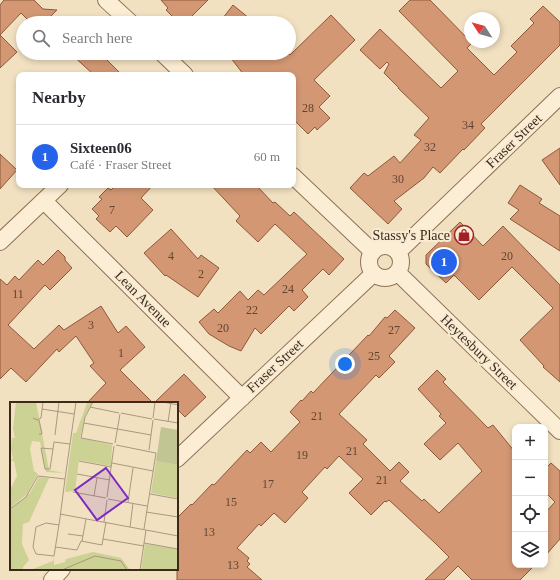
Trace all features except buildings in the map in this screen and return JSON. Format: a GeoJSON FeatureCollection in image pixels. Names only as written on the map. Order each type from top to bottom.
{"type":"FeatureCollection","features":[{"type":"Feature","properties":{"kind":"street"},"geometry":{"type":"LineString","coordinates":[[106,0],[123,16]]}},
{"type":"Feature","properties":{"kind":"street"},"geometry":{"type":"LineString","coordinates":[[168,60],[179,72]]}},
{"type":"Feature","properties":{"kind":"street","name":"Fraser Street"},"geometry":{"type":"LineString","coordinates":[[398,252],[560,96]]}},
{"type":"Feature","properties":{"kind":"street"},"geometry":{"type":"LineString","coordinates":[[296,179],[373,252]]}},
{"type":"Feature","properties":{"kind":"street"},"geometry":{"type":"LineString","coordinates":[[0,242],[57,188]]}},
{"type":"Feature","properties":{"kind":"street","name":"Lean Avenue"},"geometry":{"type":"LineString","coordinates":[[44,201],[242,398]]}},
{"type":"Feature","properties":{"kind":"street"},"geometry":{"type":"LineString","coordinates":[[383,246],[394,248],[401,256],[402,265],[398,273],[389,279],[383,279],[373,274],[369,265],[370,256],[373,252],[377,248],[383,246]]}},
{"type":"Feature","properties":{"kind":"street","name":"Heytesbury Street"},"geometry":{"type":"LineString","coordinates":[[398,273],[560,431]]}},
{"type":"Feature","properties":{"kind":"street","name":"Fraser Street"},"geometry":{"type":"LineString","coordinates":[[178,458],[373,274]]}},
{"type":"Feature","properties":{"kind":"street"},"geometry":{"type":"LineString","coordinates":[[52,580],[61,570]]}},
{"type":"Feature","properties":{"kind":"place","name":"Stassy's Place"},"geometry":{"type":"Point","coordinates":[464,235]}},
{"type":"Feature","properties":{"kind":"place","name":"Sixteen06"},"geometry":{"type":"Point","coordinates":[444,262]}}]}
